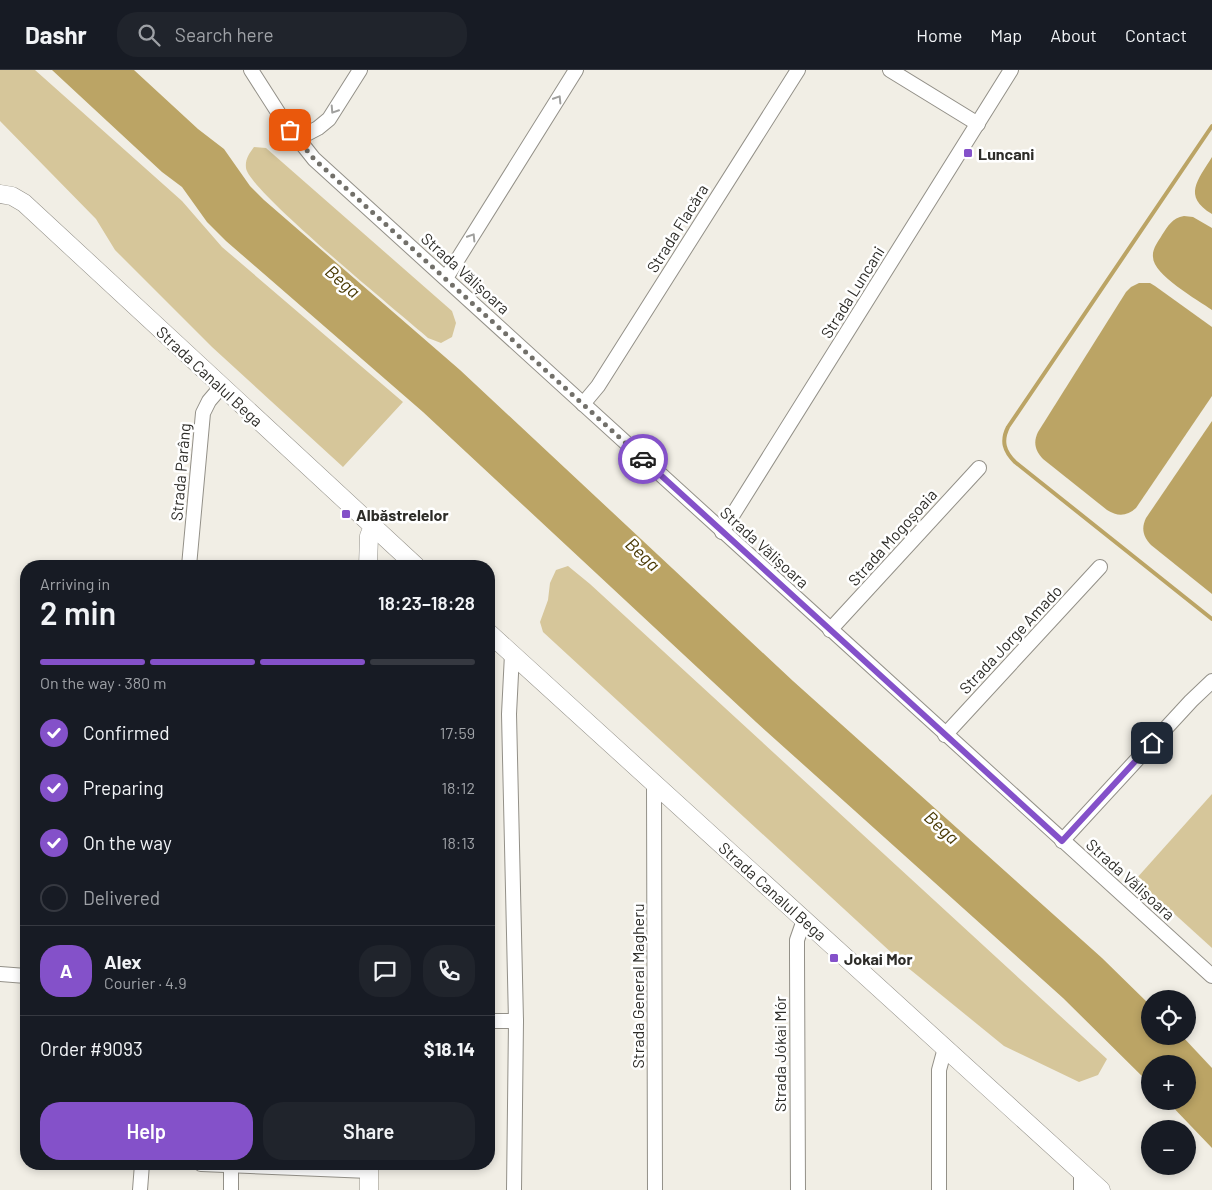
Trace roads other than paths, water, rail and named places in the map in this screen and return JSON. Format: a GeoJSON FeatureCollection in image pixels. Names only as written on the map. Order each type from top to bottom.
{"type":"FeatureCollection","features":[{"type":"Feature","properties":{"kind":"street","name":"Strada Vălișoara"},"geometry":{"type":"LineString","coordinates":[[251,70],[297,139],[314,159],[1212,976]]}},
{"type":"Feature","properties":{"kind":"street"},"geometry":{"type":"LineString","coordinates":[[297,139],[318,128],[329,119],[360,70]]}},
{"type":"Feature","properties":{"kind":"street"},"geometry":{"type":"LineString","coordinates":[[446,278],[576,70]]}},
{"type":"Feature","properties":{"kind":"street","name":"Strada Flacăra"},"geometry":{"type":"LineString","coordinates":[[582,404],[598,386],[798,70]]}},
{"type":"Feature","properties":{"kind":"street"},"geometry":{"type":"LineString","coordinates":[[890,70],[978,124]]}},
{"type":"Feature","properties":{"kind":"street","name":"Strada Luncani"},"geometry":{"type":"LineString","coordinates":[[722,532],[1011,70]]}},
{"type":"Feature","properties":{"kind":"street","name":"Strada Canalul Bega"},"geometry":{"type":"LineString","coordinates":[[0,194],[12,196],[24,203],[409,560]]}},
{"type":"Feature","properties":{"kind":"street","name":"Strada Parâng"},"geometry":{"type":"LineString","coordinates":[[190,560],[202,413],[221,387]]}},
{"type":"Feature","properties":{"kind":"street","name":"Strada Mogoșoaia"},"geometry":{"type":"LineString","coordinates":[[830,630],[979,468]]}},
{"type":"Feature","properties":{"kind":"street"},"geometry":{"type":"LineString","coordinates":[[368,560],[368,536],[373,527]]}},
{"type":"Feature","properties":{"kind":"street","name":"Strada Jorge Amado"},"geometry":{"type":"LineString","coordinates":[[945,735],[1100,567]]}},
{"type":"Feature","properties":{"kind":"street","name":"Strada Canalul Bega"},"geometry":{"type":"LineString","coordinates":[[495,638],[1101,1190]]}},
{"type":"Feature","properties":{"kind":"street"},"geometry":{"type":"LineString","coordinates":[[512,654],[509,675],[509,714],[516,1021],[514,1190]]}},
{"type":"Feature","properties":{"kind":"street"},"geometry":{"type":"LineString","coordinates":[[1062,841],[1212,681]]}},
{"type":"Feature","properties":{"kind":"street","name":"Strada General Magheru"},"geometry":{"type":"LineString","coordinates":[[654,783],[655,1190]]}},
{"type":"Feature","properties":{"kind":"street","name":"Strada Jókai Mór"},"geometry":{"type":"LineString","coordinates":[[798,1190],[796,956],[797,940],[804,920]]}},
{"type":"Feature","properties":{"kind":"street"},"geometry":{"type":"LineString","coordinates":[[0,974],[20,976]]}},
{"type":"Feature","properties":{"kind":"street"},"geometry":{"type":"LineString","coordinates":[[495,1021],[516,1021]]}},
{"type":"Feature","properties":{"kind":"street"},"geometry":{"type":"LineString","coordinates":[[939,1190],[939,1070],[945,1048]]}},
{"type":"Feature","properties":{"kind":"street"},"geometry":{"type":"LineString","coordinates":[[140,1190],[142,1170]]}},
{"type":"Feature","properties":{"kind":"street"},"geometry":{"type":"LineString","coordinates":[[231,1170],[231,1190]]}},
{"type":"Feature","properties":{"kind":"street"},"geometry":{"type":"LineString","coordinates":[[369,1170],[369,1190]]}},
{"type":"Feature","properties":{"kind":"street"},"geometry":{"type":"LineString","coordinates":[[1081,1171],[1081,1190]]}},
{"type":"Feature","properties":{"kind":"water","name":"Bega"},"geometry":{"type":"Polygon","coordinates":[[[52,70],[134,70],[198,129],[224,149],[250,186],[264,200],[460,370],[793,681],[1102,958],[1141,996],[1141,1045],[1190,1045],[1212,1068],[1212,1148],[1196,1131],[1196,1120],[1185,1120],[1176,1110],[1196,1110],[1196,1055],[1141,1055],[1141,1075],[1063,998],[756,722],[423,412],[226,241],[207,222],[182,187],[162,172],[52,70]]]}},
{"type":"Feature","properties":{"kind":"water"},"geometry":{"type":"Polygon","coordinates":[[[1212,157],[1212,214],[1197,201],[1195,194],[1198,180],[1212,157]]]}},
{"type":"Feature","properties":{"kind":"water"},"geometry":{"type":"Polygon","coordinates":[[[1184,216],[1193,217],[1212,228],[1212,310],[1168,279],[1155,264],[1153,254],[1157,243],[1171,223],[1184,216]]]}},
{"type":"Feature","properties":{"kind":"water"},"geometry":{"type":"Polygon","coordinates":[[[1139,283],[1150,283],[1155,286],[1212,327],[1212,396],[1136,508],[1129,513],[1119,515],[1107,510],[1043,459],[1038,453],[1035,443],[1038,432],[1126,292],[1139,283]]]}},
{"type":"Feature","properties":{"kind":"water"},"geometry":{"type":"Polygon","coordinates":[[[1212,421],[1212,594],[1151,545],[1146,539],[1143,529],[1146,518],[1212,421]]]}},
{"type":"Feature","properties":{"kind":"waterway"},"geometry":{"type":"LineString","coordinates":[[1212,126],[1008,427],[1004,441],[1008,454],[1015,462],[1212,619]]}},
{"type":"Feature","properties":{"kind":"place","name":"Luncani"},"geometry":{"type":"Point","coordinates":[968,153]}},
{"type":"Feature","properties":{"kind":"place","name":"Albăstrelelor"},"geometry":{"type":"Point","coordinates":[346,514]}},
{"type":"Feature","properties":{"kind":"place","name":"Jokai Mor"},"geometry":{"type":"Point","coordinates":[834,958]}}]}
